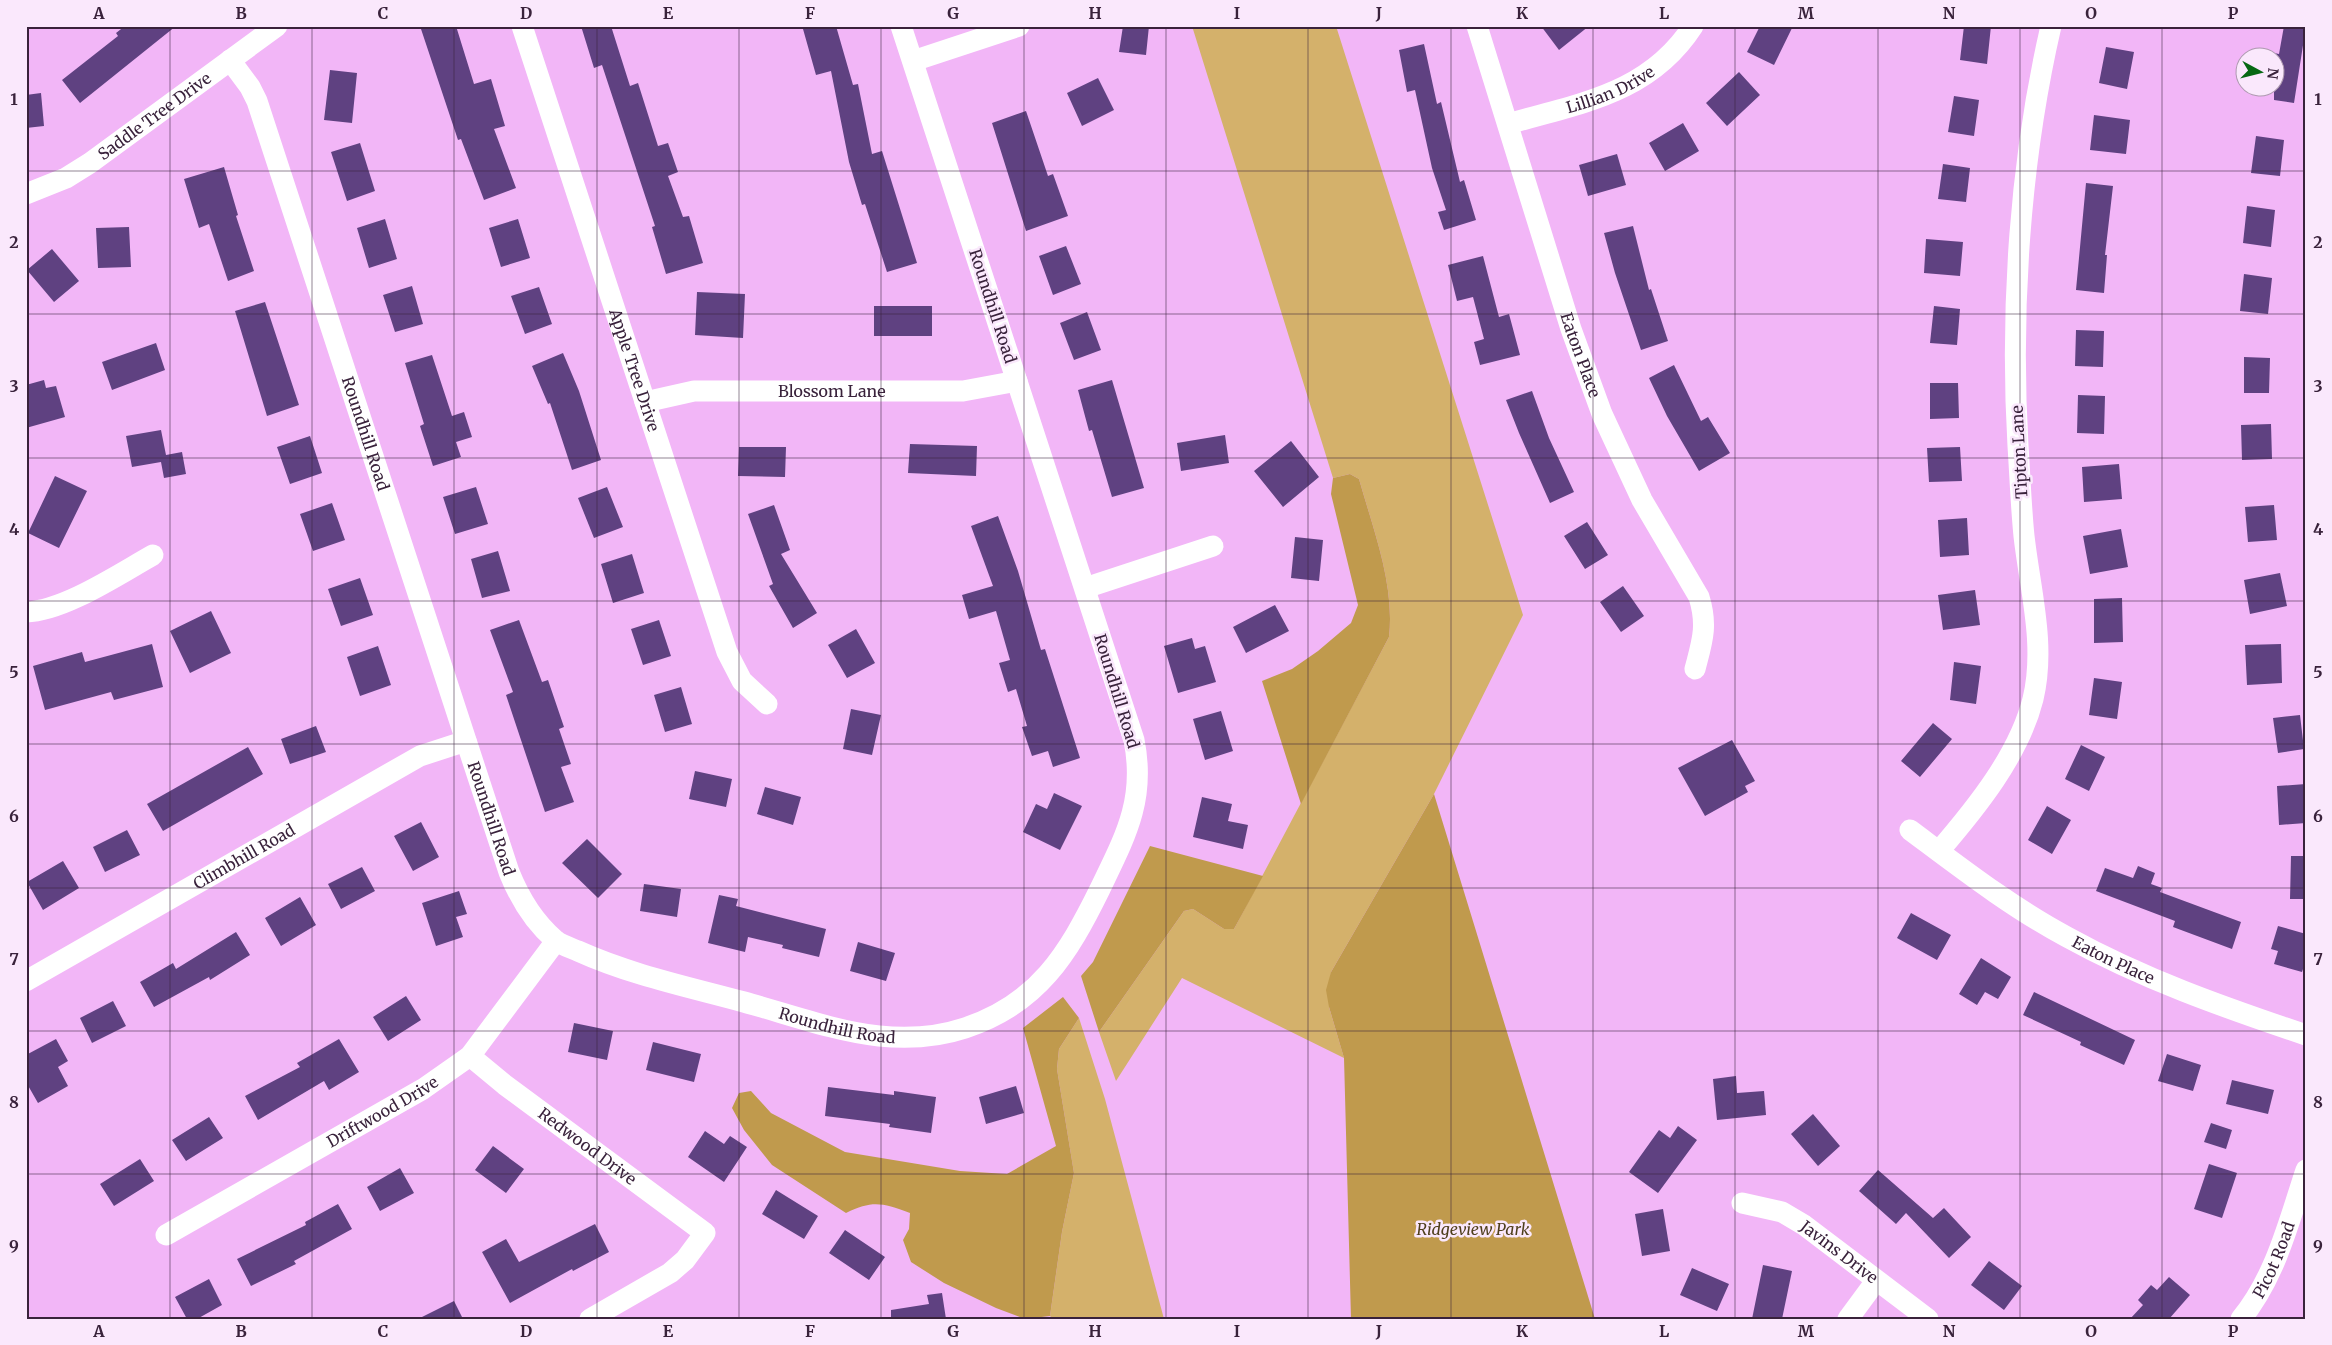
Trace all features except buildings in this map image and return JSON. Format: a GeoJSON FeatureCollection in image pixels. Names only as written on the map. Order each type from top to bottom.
{"type":"FeatureCollection","features":[{"type":"Feature","properties":{"kind":"street","name":"Saddle Tree Drive"},"geometry":{"type":"LineString","coordinates":[[26,194],[66,178],[90,163],[277,26]]}},
{"type":"Feature","properties":{"kind":"street","name":"Apple Tree Drive"},"geometry":{"type":"LineString","coordinates":[[522,26],[726,652],[742,681],[767,704]]}},
{"type":"Feature","properties":{"kind":"street","name":"Roundhill Road"},"geometry":{"type":"LineString","coordinates":[[230,60],[250,87],[256,101],[466,741],[516,890],[526,906],[556,941],[607,965],[876,1036],[916,1037],[950,1032],[985,1020],[1016,1003],[1046,978],[1082,925],[1127,834],[1136,801],[1137,757],[1134,740],[1085,588],[901,26]]}},
{"type":"Feature","properties":{"kind":"street"},"geometry":{"type":"LineString","coordinates":[[913,61],[1019,26]]}},
{"type":"Feature","properties":{"kind":"street","name":"Eaton Place"},"geometry":{"type":"LineString","coordinates":[[1477,26],[1571,329],[1602,414],[1642,500],[1700,597],[1704,612],[1705,633],[1695,669]]}},
{"type":"Feature","properties":{"kind":"street","name":"Lillian Drive"},"geometry":{"type":"LineString","coordinates":[[1508,124],[1608,94],[1633,84],[1664,62],[1676,50],[1693,26]]}},
{"type":"Feature","properties":{"kind":"street","name":"Tipton Lane"},"geometry":{"type":"LineString","coordinates":[[1939,851],[2010,755],[2028,718],[2036,681],[2037,630],[2024,535],[2018,443],[2016,365],[2017,286],[2023,203],[2033,121],[2051,26]]}},
{"type":"Feature","properties":{"kind":"street","name":"Blossom Lane"},"geometry":{"type":"LineString","coordinates":[[645,402],[694,391],[962,391],[1017,381]]}},
{"type":"Feature","properties":{"kind":"street"},"geometry":{"type":"LineString","coordinates":[[1085,588],[1213,546]]}},
{"type":"Feature","properties":{"kind":"street"},"geometry":{"type":"LineString","coordinates":[[26,612],[59,604],[79,596],[153,556]]}},
{"type":"Feature","properties":{"kind":"street","name":"Climbhill Road"},"geometry":{"type":"LineString","coordinates":[[26,981],[420,756],[466,741]]}},
{"type":"Feature","properties":{"kind":"street","name":"Eaton Place"},"geometry":{"type":"LineString","coordinates":[[1910,830],[2030,916],[2120,965],[2211,1003],[2306,1034]]}},
{"type":"Feature","properties":{"kind":"street","name":"Driftwood Drive"},"geometry":{"type":"LineString","coordinates":[[166,1235],[423,1089],[470,1056],[556,941]]}},
{"type":"Feature","properties":{"kind":"street","name":"Redwood Drive"},"geometry":{"type":"LineString","coordinates":[[470,1056],[505,1085],[705,1233],[685,1260],[670,1273],[590,1319]]}},
{"type":"Feature","properties":{"kind":"street","name":"Picot Road"},"geometry":{"type":"LineString","coordinates":[[2241,1319],[2261,1289],[2275,1262],[2306,1170]]}},
{"type":"Feature","properties":{"kind":"street","name":"Javins Drive"},"geometry":{"type":"LineString","coordinates":[[1742,1203],[1782,1212],[1804,1225],[1928,1319]]}},
{"type":"Feature","properties":{"kind":"street"},"geometry":{"type":"LineString","coordinates":[[1848,1319],[1876,1281]]}},
{"type":"Feature","properties":{"kind":"shaded area"},"geometry":{"type":"Polygon","coordinates":[[[1192,26],[1336,26],[1523,615],[1434,794],[1331,972],[1329,1007],[1344,1058],[1182,978],[1116,1081],[1099,1032],[1184,911],[1193,909],[1224,929],[1234,929],[1389,637],[1389,597],[1386,577],[1359,479],[1350,474],[1333,478],[1192,26]]]}},
{"type":"Feature","properties":{"kind":"shaded area"},"geometry":{"type":"Polygon","coordinates":[[[1079,1018],[1105,1099],[1164,1319],[1053,1319],[1050,1316],[1062,1232],[1074,1173],[1057,1069],[1059,1049],[1079,1018]]]}},
{"type":"Feature","properties":{"kind":"green space"},"geometry":{"type":"Polygon","coordinates":[[[1350,474],[1359,479],[1382,557],[1389,597],[1389,637],[1301,804],[1262,681],[1292,669],[1318,651],[1351,623],[1358,605],[1331,494],[1333,478],[1350,474]]]}},
{"type":"Feature","properties":{"kind":"green space","name":"Ridgeview Park"},"geometry":{"type":"Polygon","coordinates":[[[1434,794],[1595,1319],[1351,1319],[1344,1058],[1326,990],[1331,972],[1434,794]]]}},
{"type":"Feature","properties":{"kind":"green space"},"geometry":{"type":"Polygon","coordinates":[[[1150,846],[1263,876],[1234,929],[1224,929],[1193,909],[1184,911],[1099,1032],[1081,976],[1093,962],[1150,846]]]}},
{"type":"Feature","properties":{"kind":"green space"},"geometry":{"type":"Polygon","coordinates":[[[1063,997],[1079,1018],[1059,1049],[1057,1069],[1074,1173],[1062,1232],[1050,1316],[1025,1319],[996,1308],[944,1283],[911,1262],[903,1240],[909,1229],[910,1213],[878,1204],[863,1206],[846,1213],[772,1165],[744,1130],[732,1108],[739,1093],[751,1091],[771,1113],[845,1152],[960,1171],[1007,1174],[1056,1146],[1023,1028],[1063,997]]]}}]}
